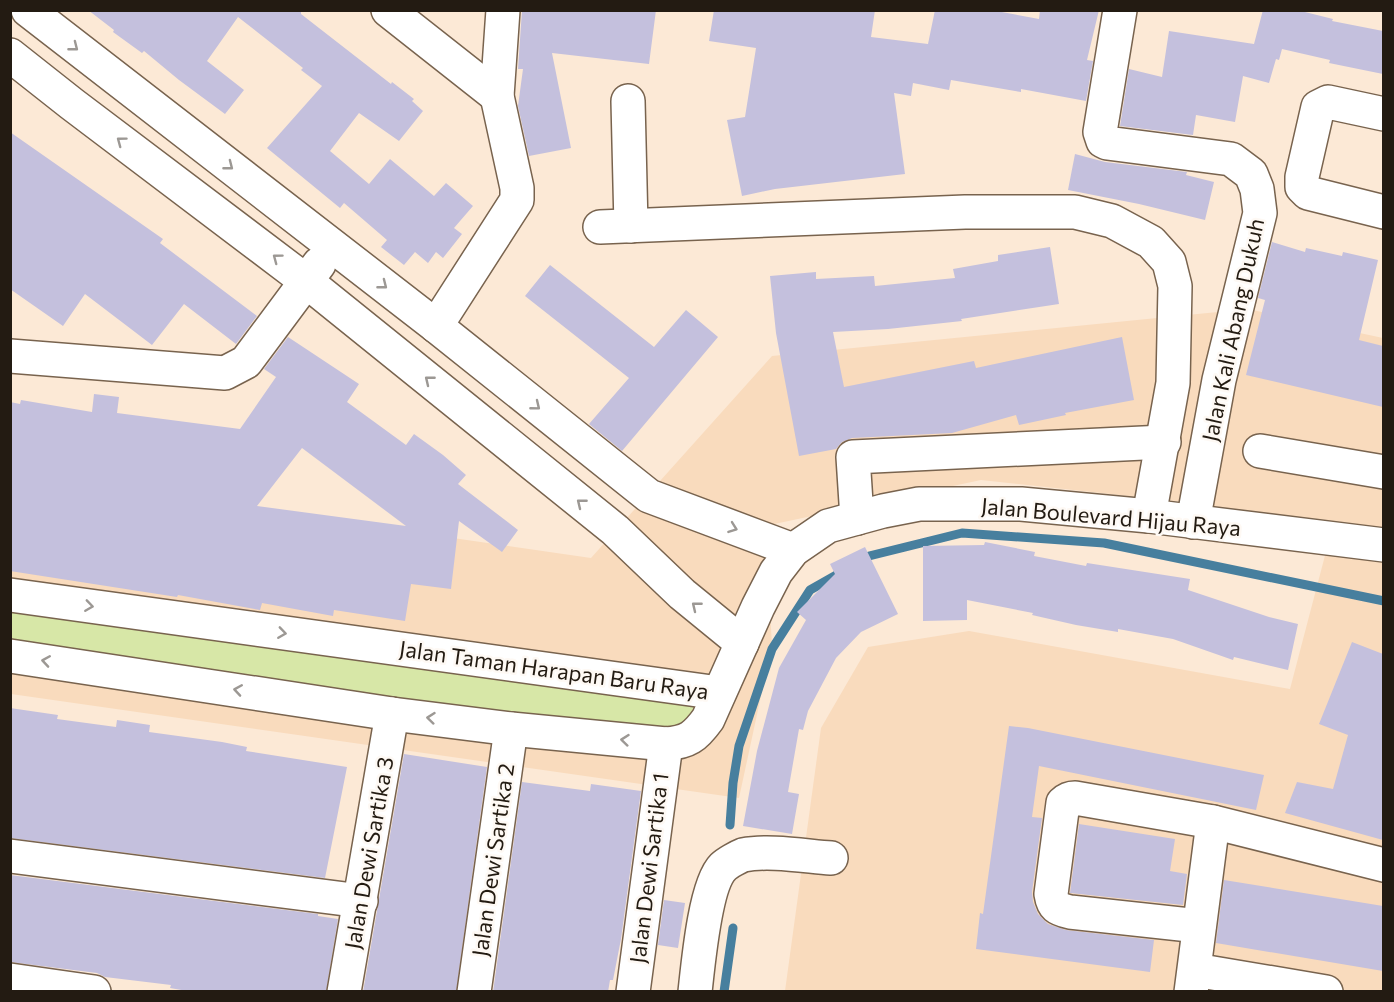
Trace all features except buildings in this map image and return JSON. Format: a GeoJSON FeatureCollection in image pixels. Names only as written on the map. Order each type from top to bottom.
{"type":"FeatureCollection","features":[{"type":"Feature","properties":{"kind":"street"},"geometry":{"type":"LineString","coordinates":[[28,10],[436,326],[649,496],[793,550]]}},
{"type":"Feature","properties":{"kind":"street"},"geometry":{"type":"LineString","coordinates":[[388,10],[496,96]]}},
{"type":"Feature","properties":{"kind":"street"},"geometry":{"type":"LineString","coordinates":[[436,326],[517,200],[517,188],[496,96],[503,10]]}},
{"type":"Feature","properties":{"kind":"street","name":"Jalan Kali Abang Dukuh"},"geometry":{"type":"LineString","coordinates":[[1120,10],[1100,132],[1103,141],[1231,159],[1251,174],[1257,189],[1260,213],[1219,380],[1193,522]]}},
{"type":"Feature","properties":{"kind":"street"},"geometry":{"type":"LineString","coordinates":[[10,55],[306,281],[615,530],[682,594],[742,643]]}},
{"type":"Feature","properties":{"kind":"street"},"geometry":{"type":"LineString","coordinates":[[72,104],[101,68]]}},
{"type":"Feature","properties":{"kind":"street"},"geometry":{"type":"LineString","coordinates":[[628,101],[615,227],[965,212],[1075,212],[1112,220],[1151,242],[1169,262],[1175,286],[1173,383],[1149,516]]}},
{"type":"Feature","properties":{"kind":"street"},"geometry":{"type":"LineString","coordinates":[[1383,114],[1328,102],[1318,107],[1302,177],[1302,188],[1308,193],[1383,212]]}},
{"type":"Feature","properties":{"kind":"street"},"geometry":{"type":"LineString","coordinates":[[18,352],[225,373],[246,362],[333,246]]}},
{"type":"Feature","properties":{"kind":"street"},"geometry":{"type":"LineString","coordinates":[[857,518],[853,457],[1164,442]]}},
{"type":"Feature","properties":{"kind":"street"},"geometry":{"type":"LineString","coordinates":[[1260,450],[1383,472]]}},
{"type":"Feature","properties":{"kind":"street"},"geometry":{"type":"LineString","coordinates":[[615,530],[649,496]]}},
{"type":"Feature","properties":{"kind":"street","name":"Jalan Boulevard Hijau Raya"},"geometry":{"type":"LineString","coordinates":[[719,693],[776,572],[793,550],[828,526],[919,504],[1021,504],[1149,516],[1383,545]]}},
{"type":"Feature","properties":{"kind":"street","name":"Jalan Taman Harapan Baru Raya"},"geometry":{"type":"LineString","coordinates":[[10,595],[719,693],[708,719],[698,733],[683,743],[666,744],[511,729],[392,714],[10,656]]}},
{"type":"Feature","properties":{"kind":"street","name":"Jalan Dewi Sartika 3"},"geometry":{"type":"LineString","coordinates":[[344,992],[392,714]]}},
{"type":"Feature","properties":{"kind":"street","name":"Jalan Dewi Sartika 2"},"geometry":{"type":"LineString","coordinates":[[474,992],[511,729]]}},
{"type":"Feature","properties":{"kind":"street","name":"Jalan Dewi Sartika 1"},"geometry":{"type":"LineString","coordinates":[[633,992],[666,744]]}},
{"type":"Feature","properties":{"kind":"street"},"geometry":{"type":"LineString","coordinates":[[1199,926],[1070,912],[1056,908],[1052,903],[1051,894],[1064,803],[1069,798],[1075,798],[1213,822],[1383,865]]}},
{"type":"Feature","properties":{"kind":"street"},"geometry":{"type":"LineString","coordinates":[[1213,822],[1193,981],[1326,992]]}},
{"type":"Feature","properties":{"kind":"street"},"geometry":{"type":"LineString","coordinates":[[695,992],[703,929],[711,894],[722,867],[742,856],[765,854],[831,858]]}},
{"type":"Feature","properties":{"kind":"street"},"geometry":{"type":"LineString","coordinates":[[10,856],[361,901]]}},
{"type":"Feature","properties":{"kind":"street"},"geometry":{"type":"LineString","coordinates":[[10,980],[94,992]]}},
{"type":"Feature","properties":{"kind":"shaded area"},"geometry":{"type":"Polygon","coordinates":[[[1248,309],[1383,338],[1383,991],[785,991],[821,728],[868,647],[969,631],[1290,689],[1333,525],[1193,503],[981,480],[765,526],[772,645],[739,798],[11,694],[11,474],[591,558],[772,356],[1248,309]]]}},
{"type":"Feature","properties":{"kind":"green space"},"geometry":{"type":"Polygon","coordinates":[[[11,595],[719,693],[683,743],[11,655],[11,595]]]}},
{"type":"Feature","properties":{"kind":"waterway"},"geometry":{"type":"LineString","coordinates":[[860,561],[869,556],[962,533],[1104,543],[1384,601]]}},
{"type":"Feature","properties":{"kind":"waterway"},"geometry":{"type":"LineString","coordinates":[[730,825],[739,746],[772,649],[810,590],[840,573]]}},
{"type":"Feature","properties":{"kind":"waterway"},"geometry":{"type":"LineString","coordinates":[[724,992],[733,928]]}}]}
